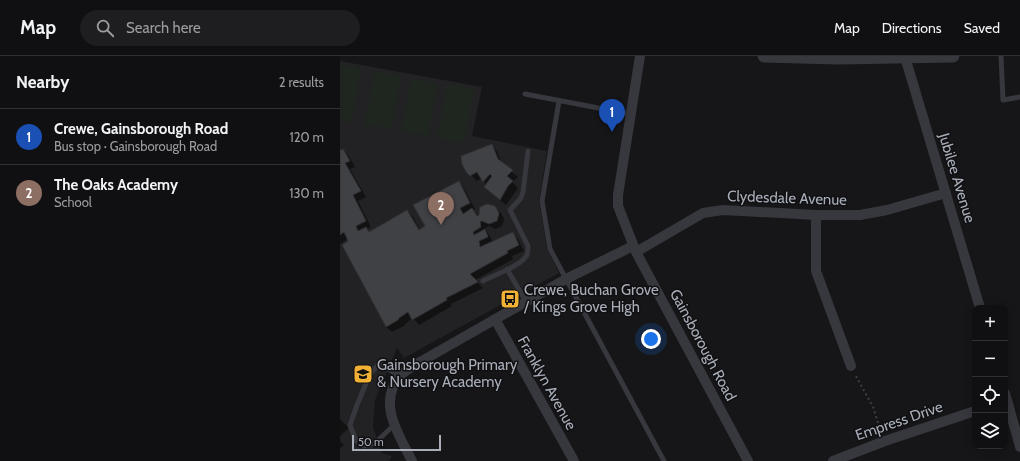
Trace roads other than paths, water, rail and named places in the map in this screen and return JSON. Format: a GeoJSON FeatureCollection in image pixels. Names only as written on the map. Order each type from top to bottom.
{"type":"FeatureCollection","features":[{"type":"Feature","properties":{"kind":"street","name":"Gainsborough Road"},"geometry":{"type":"LineString","coordinates":[[640,56],[630,114],[618,206],[635,249],[748,461]]}},
{"type":"Feature","properties":{"kind":"street"},"geometry":{"type":"LineString","coordinates":[[764,56],[953,56]]}},
{"type":"Feature","properties":{"kind":"street","name":"Jubilee Avenue"},"geometry":{"type":"LineString","coordinates":[[905,57],[979,305]]}},
{"type":"Feature","properties":{"kind":"street","name":"Clydesdale Avenue"},"geometry":{"type":"LineString","coordinates":[[400,376],[413,366],[566,280],[635,249],[703,213],[723,210],[816,215],[860,215],[874,213],[946,193]]}},
{"type":"Feature","properties":{"kind":"street"},"geometry":{"type":"LineString","coordinates":[[816,215],[816,271],[851,366]]}},
{"type":"Feature","properties":{"kind":"street","name":"Franklyn Avenue"},"geometry":{"type":"LineString","coordinates":[[495,319],[574,461]]}},
{"type":"Feature","properties":{"kind":"street"},"geometry":{"type":"LineString","coordinates":[[400,376],[390,392],[389,408],[394,424],[412,461]]}},
{"type":"Feature","properties":{"kind":"street"},"geometry":{"type":"LineString","coordinates":[[1008,405],[1020,447]]}},
{"type":"Feature","properties":{"kind":"street","name":"Empress Drive"},"geometry":{"type":"LineString","coordinates":[[833,461],[885,441],[972,412]]}},
{"type":"Feature","properties":{"kind":"lane"},"geometry":{"type":"LineString","coordinates":[[1001,56],[1003,100],[1020,98]]}},
{"type":"Feature","properties":{"kind":"lane"},"geometry":{"type":"LineString","coordinates":[[525,94],[630,114]]}},
{"type":"Feature","properties":{"kind":"lane"},"geometry":{"type":"LineString","coordinates":[[559,101],[542,201],[550,249],[664,461]]}},
{"type":"Feature","properties":{"kind":"lane"},"geometry":{"type":"LineString","coordinates":[[483,280],[523,259],[528,250],[528,246],[510,210],[523,192],[528,151]]}},
{"type":"Feature","properties":{"kind":"lane"},"geometry":{"type":"LineString","coordinates":[[508,268],[526,302]]}},
{"type":"Feature","properties":{"kind":"lane"},"geometry":{"type":"LineString","coordinates":[[394,424],[375,444],[364,446],[356,441],[350,425],[356,405],[370,374],[379,364],[400,376]]}},
{"type":"Feature","properties":{"kind":"place","name":"Crewe, Gainsborough Road"},"geometry":{"type":"Point","coordinates":[612,132]}},
{"type":"Feature","properties":{"kind":"place","name":"The Oaks Academy"},"geometry":{"type":"Point","coordinates":[441,225]}},
{"type":"Feature","properties":{"kind":"place","name":"Crewe, Buchan Grove / Kings Grove High"},"geometry":{"type":"Point","coordinates":[510,299]}},
{"type":"Feature","properties":{"kind":"place","name":"Gainsborough Primary & Nursery Academy"},"geometry":{"type":"Point","coordinates":[363,374]}}]}
